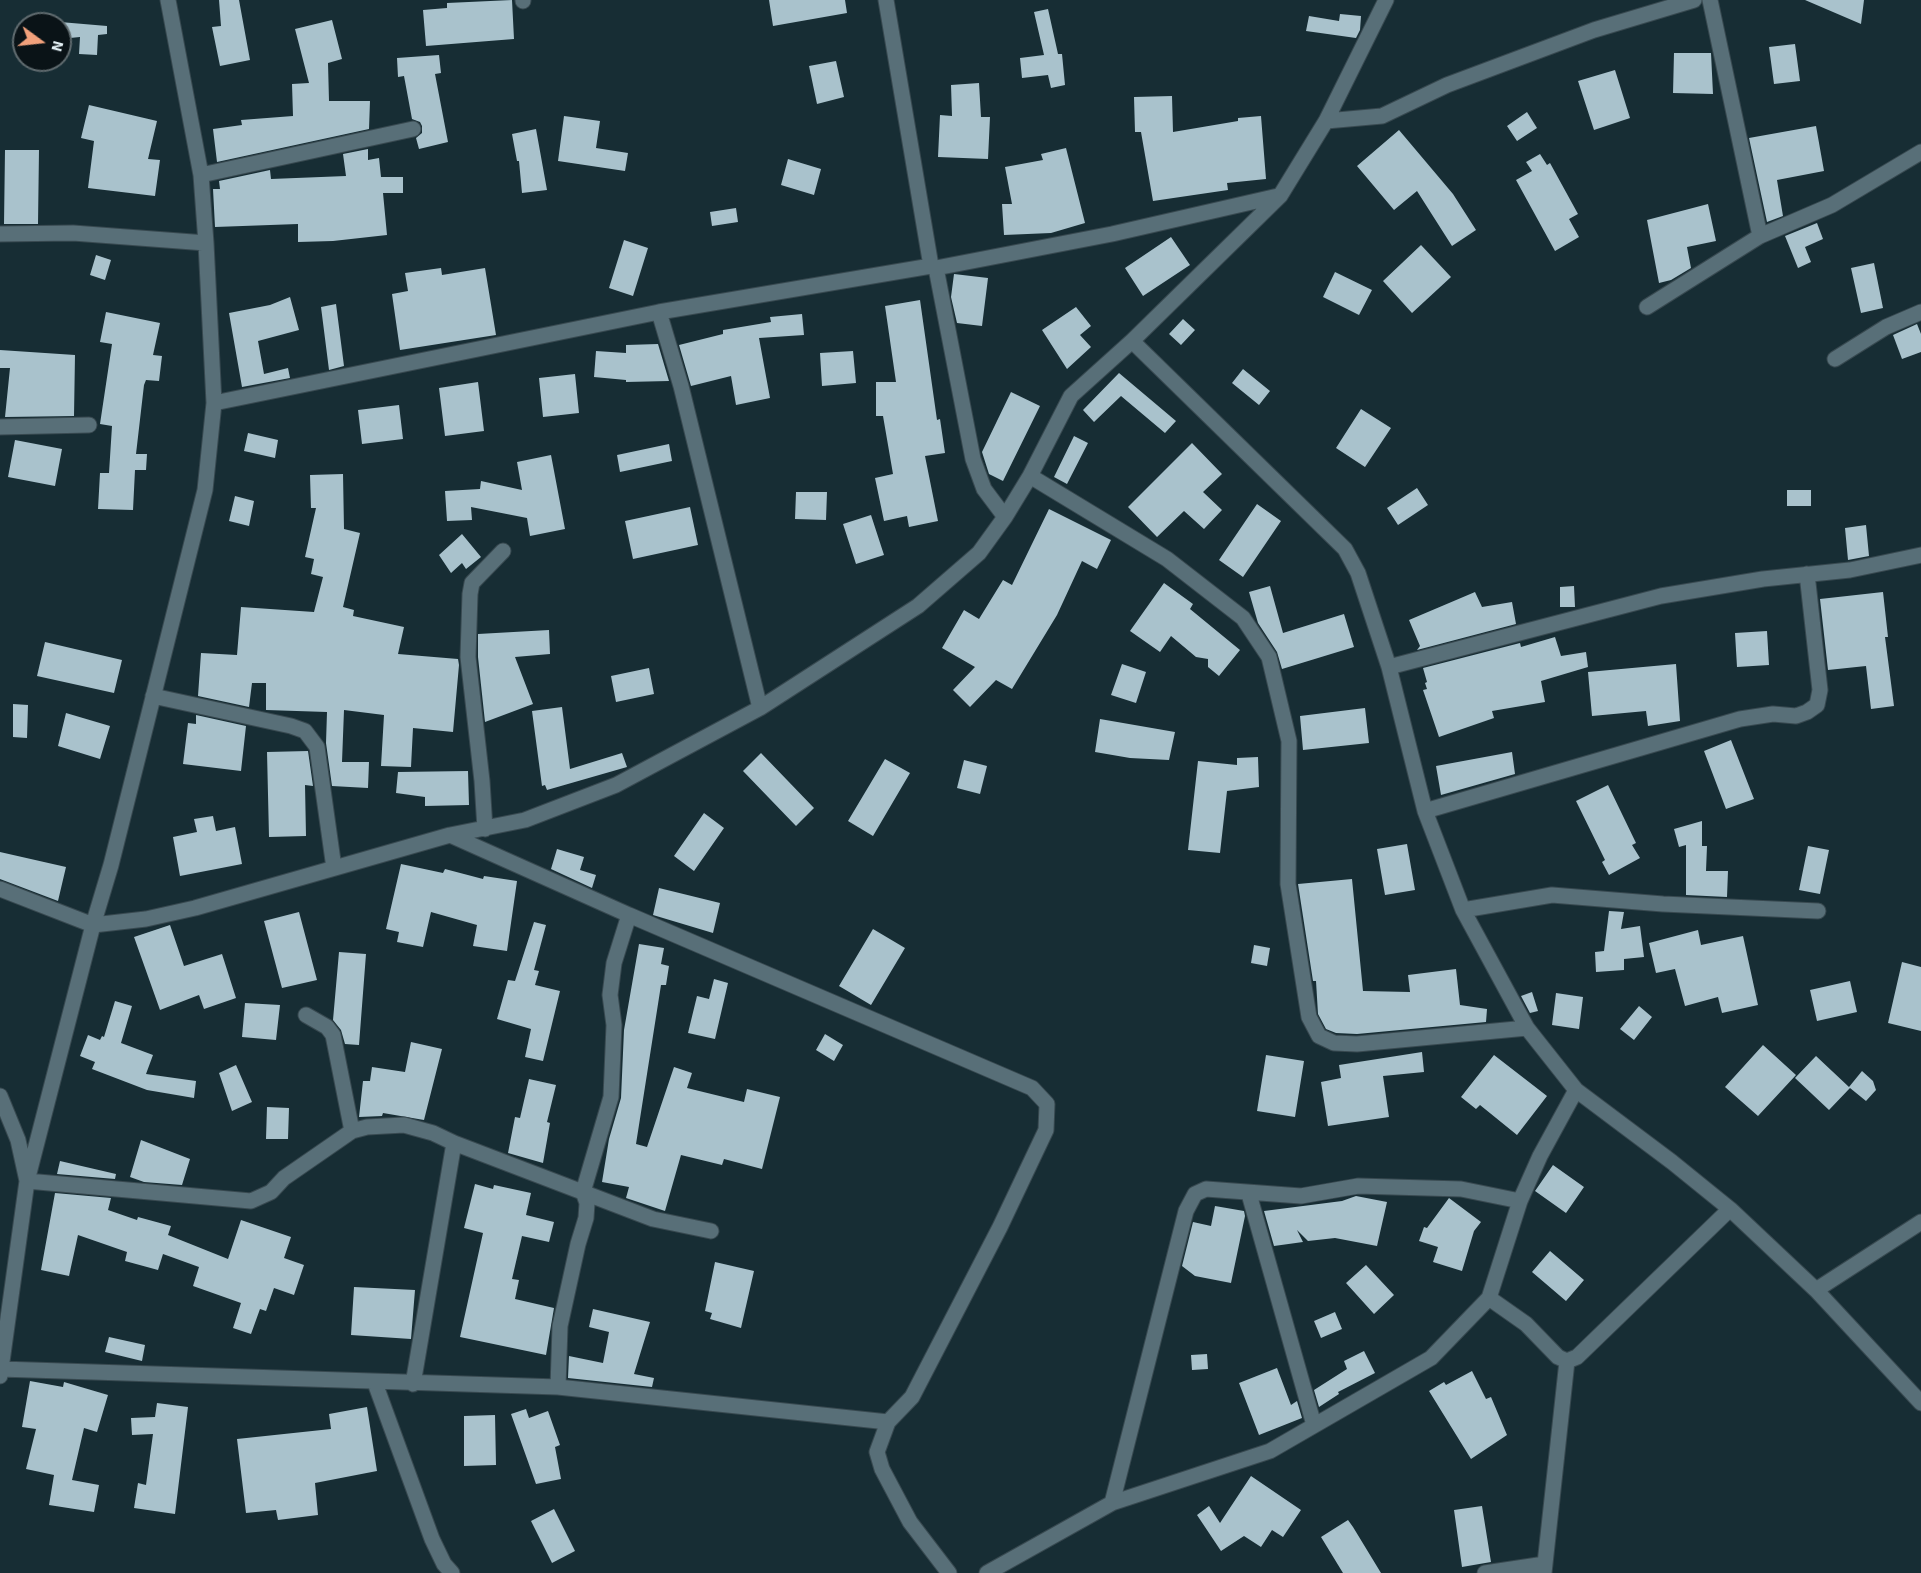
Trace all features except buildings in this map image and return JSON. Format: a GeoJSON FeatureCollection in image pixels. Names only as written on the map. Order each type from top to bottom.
{"type":"FeatureCollection","features":[{"type":"Feature","properties":{"kind":"street"},"geometry":{"type":"LineString","coordinates":[[0,1376],[27,1181],[93,925],[111,865],[205,490],[214,403],[201,175],[168,0]]}},
{"type":"Feature","properties":{"kind":"street"},"geometry":{"type":"LineString","coordinates":[[886,0],[934,267],[972,459],[984,489],[1005,517]]}},
{"type":"Feature","properties":{"kind":"street"},"geometry":{"type":"LineString","coordinates":[[0,889],[93,925],[146,919],[195,908],[450,836],[525,820],[616,785],[760,708],[918,606],[979,553],[1030,476],[1071,396],[1132,341],[1280,196],[1326,121],[1386,0]]}},
{"type":"Feature","properties":{"kind":"street"},"geometry":{"type":"LineString","coordinates":[[1326,121],[1382,116],[1447,85],[1594,30],[1694,0]]}},
{"type":"Feature","properties":{"kind":"street"},"geometry":{"type":"LineString","coordinates":[[1710,0],[1760,236]]}},
{"type":"Feature","properties":{"kind":"street"},"geometry":{"type":"LineString","coordinates":[[201,175],[413,129]]}},
{"type":"Feature","properties":{"kind":"street"},"geometry":{"type":"LineString","coordinates":[[1647,307],[1760,236],[1832,205],[1921,152]]}},
{"type":"Feature","properties":{"kind":"street"},"geometry":{"type":"LineString","coordinates":[[214,403],[659,312],[934,267],[1112,234],[1280,196]]}},
{"type":"Feature","properties":{"kind":"street"},"geometry":{"type":"LineString","coordinates":[[0,234],[73,233],[206,243]]}},
{"type":"Feature","properties":{"kind":"street"},"geometry":{"type":"LineString","coordinates":[[659,312],[681,386],[760,708]]}},
{"type":"Feature","properties":{"kind":"street"},"geometry":{"type":"LineString","coordinates":[[1835,358],[1886,327],[1921,312]]}},
{"type":"Feature","properties":{"kind":"street"},"geometry":{"type":"LineString","coordinates":[[1132,341],[1345,549],[1358,573],[1389,667],[1425,811],[1463,910],[1527,1028],[1576,1090],[1730,1209],[1816,1290],[1921,1403]]}},
{"type":"Feature","properties":{"kind":"street"},"geometry":{"type":"LineString","coordinates":[[0,427],[90,425]]}},
{"type":"Feature","properties":{"kind":"street"},"geometry":{"type":"LineString","coordinates":[[1030,476],[1167,559],[1243,618],[1269,657],[1289,741],[1288,884],[1308,1017],[1318,1036],[1334,1043],[1358,1044],[1527,1028]]}},
{"type":"Feature","properties":{"kind":"street"},"geometry":{"type":"LineString","coordinates":[[485,828],[468,657],[470,594],[472,583],[503,551]]}},
{"type":"Feature","properties":{"kind":"street"},"geometry":{"type":"LineString","coordinates":[[1389,667],[1661,596],[1896,562],[1921,555]]}},
{"type":"Feature","properties":{"kind":"street"},"geometry":{"type":"LineString","coordinates":[[1425,811],[1740,718],[1773,714],[1796,716],[1807,712],[1817,705],[1820,690],[1807,574]]}},
{"type":"Feature","properties":{"kind":"street"},"geometry":{"type":"LineString","coordinates":[[153,696],[305,731],[317,747],[334,868]]}},
{"type":"Feature","properties":{"kind":"street"},"geometry":{"type":"LineString","coordinates":[[450,836],[1032,1088],[1047,1104],[1046,1130],[1000,1227],[912,1397],[888,1422],[878,1452],[882,1469],[910,1522],[949,1573]]}},
{"type":"Feature","properties":{"kind":"street"},"geometry":{"type":"LineString","coordinates":[[1463,910],[1551,895],[1663,904],[1818,911]]}},
{"type":"Feature","properties":{"kind":"street"},"geometry":{"type":"LineString","coordinates":[[558,1387],[560,1326],[586,1218],[587,1203],[583,1192],[611,1097],[614,1025],[610,995],[614,963],[629,915]]}},
{"type":"Feature","properties":{"kind":"street"},"geometry":{"type":"LineString","coordinates":[[306,1015],[327,1027],[333,1035],[352,1131]]}},
{"type":"Feature","properties":{"kind":"street"},"geometry":{"type":"LineString","coordinates":[[987,1573],[1112,1503],[1270,1451],[1431,1358],[1489,1298],[1520,1201],[1540,1156],[1576,1090]]}},
{"type":"Feature","properties":{"kind":"street"},"geometry":{"type":"LineString","coordinates":[[0,1100],[18,1140],[27,1181]]}},
{"type":"Feature","properties":{"kind":"street"},"geometry":{"type":"LineString","coordinates":[[27,1181],[251,1201],[271,1192],[284,1178],[352,1131],[368,1127],[404,1125],[433,1133],[653,1219],[711,1231]]}},
{"type":"Feature","properties":{"kind":"street"},"geometry":{"type":"LineString","coordinates":[[413,1384],[454,1143]]}},
{"type":"Feature","properties":{"kind":"street"},"geometry":{"type":"LineString","coordinates":[[1112,1503],[1186,1211],[1195,1194],[1206,1189],[1249,1194],[1301,1196],[1358,1186],[1461,1189],[1520,1201]]}},
{"type":"Feature","properties":{"kind":"street"},"geometry":{"type":"LineString","coordinates":[[1249,1194],[1314,1425]]}},
{"type":"Feature","properties":{"kind":"street"},"geometry":{"type":"LineString","coordinates":[[1489,1298],[1526,1324],[1558,1357],[1567,1361],[1577,1357],[1730,1209]]}},
{"type":"Feature","properties":{"kind":"street"},"geometry":{"type":"LineString","coordinates":[[1816,1290],[1921,1222]]}},
{"type":"Feature","properties":{"kind":"street"},"geometry":{"type":"LineString","coordinates":[[1485,1573],[1544,1569],[1567,1361]]}},
{"type":"Feature","properties":{"kind":"street"},"geometry":{"type":"LineString","coordinates":[[0,1369],[375,1383],[558,1387],[888,1422]]}},
{"type":"Feature","properties":{"kind":"street"},"geometry":{"type":"LineString","coordinates":[[375,1383],[432,1539],[444,1564],[452,1573]]}}]}
